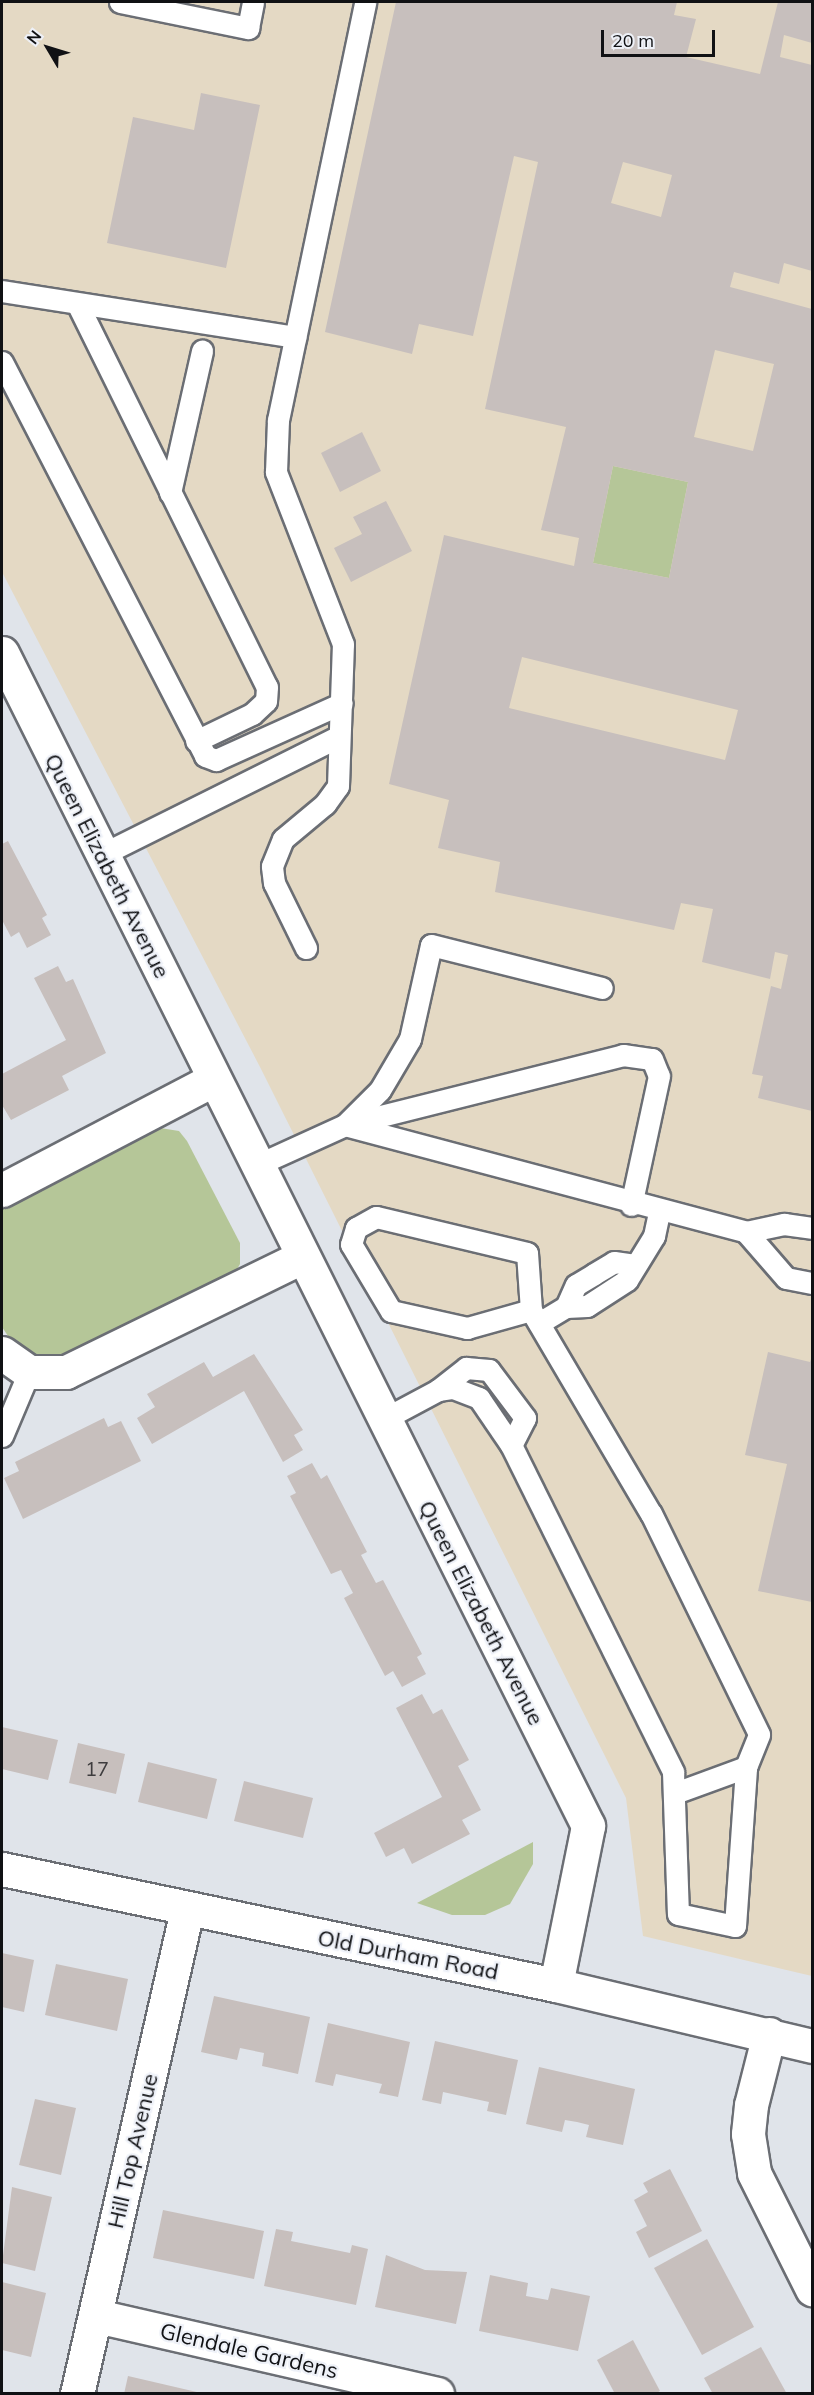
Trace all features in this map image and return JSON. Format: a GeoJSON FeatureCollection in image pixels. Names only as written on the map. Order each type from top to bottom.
{"type":"FeatureCollection","features":[{"type":"Feature","properties":{"kind":"street","name":"Queen Elizabeth Avenue"},"geometry":{"type":"LineString","coordinates":[[2,653],[100,855],[588,1826],[556,1985]]}},
{"type":"Feature","properties":{"kind":"street"},"geometry":{"type":"LineString","coordinates":[[2,1190],[214,1079]]}},
{"type":"Feature","properties":{"kind":"street"},"geometry":{"type":"LineString","coordinates":[[2,1353],[29,1372],[53,1375],[72,1369],[302,1257]]}},
{"type":"Feature","properties":{"kind":"street","name":"Old Durham Road"},"geometry":{"type":"LineString","coordinates":[[2,1869],[556,1985],[813,2046]]}},
{"type":"Feature","properties":{"kind":"street","name":"Hill Top Avenue"},"geometry":{"type":"LineString","coordinates":[[76,2394],[97,2316],[187,1909]]}},
{"type":"Feature","properties":{"kind":"street"},"geometry":{"type":"LineString","coordinates":[[769,2034],[751,2105],[748,2134],[754,2173],[813,2289]]}},
{"type":"Feature","properties":{"kind":"street","name":"Glendale Gardens"},"geometry":{"type":"LineString","coordinates":[[97,2316],[437,2394]]}},
{"type":"Feature","properties":{"kind":"lane"},"geometry":{"type":"LineString","coordinates":[[120,2],[248,28],[253,2]]}},
{"type":"Feature","properties":{"kind":"lane"},"geometry":{"type":"LineString","coordinates":[[306,948],[274,883],[274,851],[338,786],[342,766],[338,737],[342,703],[343,644],[276,472],[278,420],[365,2]]}},
{"type":"Feature","properties":{"kind":"lane"},"geometry":{"type":"LineString","coordinates":[[2,291],[78,305],[295,337]]}},
{"type":"Feature","properties":{"kind":"lane"},"geometry":{"type":"LineString","coordinates":[[78,305],[267,687],[266,701],[252,714],[196,741]]}},
{"type":"Feature","properties":{"kind":"lane"},"geometry":{"type":"LineString","coordinates":[[170,493],[202,351]]}},
{"type":"Feature","properties":{"kind":"lane"},"geometry":{"type":"LineString","coordinates":[[2,362],[205,756],[216,760],[342,703]]}},
{"type":"Feature","properties":{"kind":"lane"},"geometry":{"type":"LineString","coordinates":[[100,855],[338,737]]}},
{"type":"Feature","properties":{"kind":"lane"},"geometry":{"type":"LineString","coordinates":[[345,1125],[380,1090],[410,1039],[431,945],[602,987]]}},
{"type":"Feature","properties":{"kind":"lane"},"geometry":{"type":"LineString","coordinates":[[257,1165],[345,1125],[623,1055],[652,1059],[659,1076],[631,1205]]}},
{"type":"Feature","properties":{"kind":"lane"},"geometry":{"type":"LineString","coordinates":[[345,1125],[631,1205],[746,1232],[813,1215]]}},
{"type":"Feature","properties":{"kind":"lane"},"geometry":{"type":"LineString","coordinates":[[438,1390],[453,1388],[479,1398],[510,1445],[673,1772],[678,1914],[735,1926],[746,1767],[759,1734],[651,1514],[535,1316],[527,1253],[376,1217],[356,1228],[351,1244],[391,1311],[467,1328],[535,1316],[566,1307],[587,1306],[601,1298],[627,1280],[634,1265],[654,1236],[659,1212]]}},
{"type":"Feature","properties":{"kind":"lane"},"geometry":{"type":"LineString","coordinates":[[784,1224],[813,1228]]}},
{"type":"Feature","properties":{"kind":"lane"},"geometry":{"type":"LineString","coordinates":[[746,1232],[786,1278],[813,1283]]}},
{"type":"Feature","properties":{"kind":"lane"},"geometry":{"type":"LineString","coordinates":[[384,1419],[438,1390],[466,1368],[489,1370],[525,1418],[510,1445]]}},
{"type":"Feature","properties":{"kind":"lane"},"geometry":{"type":"LineString","coordinates":[[2,1436],[29,1372]]}},
{"type":"Feature","properties":{"kind":"lane"},"geometry":{"type":"LineString","coordinates":[[675,1793],[746,1767]]}},
{"type":"Feature","properties":{"kind":"shaded area"},"geometry":{"type":"Polygon","coordinates":[[[2,2],[812,2],[812,1976],[643,1936],[626,1798],[260,1067],[2,572],[2,2]]]}},
{"type":"Feature","properties":{"kind":"green space"},"geometry":{"type":"Polygon","coordinates":[[[613,466],[688,482],[669,578],[593,563],[613,466]]]}},
{"type":"Feature","properties":{"kind":"green space"},"geometry":{"type":"Polygon","coordinates":[[[154,1127],[179,1131],[187,1141],[240,1243],[240,1264],[236,1271],[69,1356],[41,1361],[14,1345],[2,1327],[2,1204],[154,1127]]]}},
{"type":"Feature","properties":{"kind":"green space"},"geometry":{"type":"Polygon","coordinates":[[[533,1842],[533,1864],[510,1904],[485,1915],[452,1915],[417,1903],[533,1842]]]}},
{"type":"Feature","properties":{"kind":"building"},"geometry":{"type":"Polygon","coordinates":[[[396,2],[677,2],[674,15],[696,19],[686,57],[760,74],[778,2],[812,2],[812,43],[784,35],[780,57],[812,65],[812,271],[784,263],[779,284],[734,272],[730,287],[812,309],[812,1111],[758,1098],[763,1076],[752,1074],[771,986],[781,989],[788,955],[775,952],[770,979],[702,962],[713,909],[681,903],[674,930],[495,892],[500,862],[438,848],[449,800],[389,784],[444,535],[574,566],[579,538],[541,530],[566,427],[485,409],[538,162],[514,156],[473,336],[419,324],[412,354],[325,332],[396,2]],[[623,162],[611,203],[661,217],[672,175],[623,162]],[[715,350],[694,437],[753,451],[774,364],[715,350]],[[613,466],[593,563],[669,578],[688,482],[613,466]],[[522,657],[509,708],[725,760],[738,710],[522,657]]]}},
{"type":"Feature","properties":{"kind":"building"},"geometry":{"type":"Polygon","coordinates":[[[201,93],[260,105],[226,268],[107,243],[133,117],[194,130],[201,93]]]}},
{"type":"Feature","properties":{"kind":"building"},"geometry":{"type":"Polygon","coordinates":[[[362,432],[381,471],[340,492],[321,453],[362,432]]]}},
{"type":"Feature","properties":{"kind":"building"},"geometry":{"type":"Polygon","coordinates":[[[386,501],[412,551],[351,582],[334,548],[362,534],[353,517],[386,501]]]}},
{"type":"Feature","properties":{"kind":"building"},"geometry":{"type":"Polygon","coordinates":[[[8,841],[47,915],[42,918],[51,935],[27,948],[19,932],[11,937],[2,920],[2,844],[8,841]]]}},
{"type":"Feature","properties":{"kind":"building"},"geometry":{"type":"Polygon","coordinates":[[[58,966],[66,982],[73,979],[106,1053],[62,1076],[69,1090],[11,1120],[2,1105],[2,1074],[66,1040],[34,978],[58,966]]]}},
{"type":"Feature","properties":{"kind":"building"},"geometry":{"type":"Polygon","coordinates":[[[768,1352],[810,1362],[812,1356],[812,1602],[758,1591],[787,1464],[745,1455],[768,1352]]]}},
{"type":"Feature","properties":{"kind":"building"},"geometry":{"type":"Polygon","coordinates":[[[254,1354],[303,1430],[294,1435],[303,1450],[283,1462],[244,1391],[152,1444],[137,1418],[155,1407],[147,1394],[204,1362],[213,1377],[254,1354]]]}},
{"type":"Feature","properties":{"kind":"building"},"geometry":{"type":"Polygon","coordinates":[[[104,1418],[108,1427],[121,1421],[141,1461],[23,1519],[4,1478],[19,1471],[15,1462],[104,1418]]]}},
{"type":"Feature","properties":{"kind":"building"},"geometry":{"type":"Polygon","coordinates":[[[312,1463],[321,1479],[327,1475],[367,1552],[361,1555],[376,1583],[383,1580],[422,1654],[417,1657],[426,1674],[402,1687],[393,1671],[385,1676],[344,1598],[353,1593],[341,1570],[331,1574],[290,1496],[296,1493],[287,1476],[312,1463]]]}},
{"type":"Feature","properties":{"kind":"building"},"geometry":{"type":"Polygon","coordinates":[[[422,1694],[433,1714],[442,1709],[469,1760],[458,1766],[481,1810],[462,1820],[470,1834],[412,1864],[404,1848],[386,1857],[374,1833],[442,1797],[396,1708],[422,1694]]]}},
{"type":"Feature","properties":{"kind":"building"},"geometry":{"type":"Polygon","coordinates":[[[2,1727],[58,1740],[48,1780],[2,1769],[2,1727]]]}},
{"type":"Feature","properties":{"kind":"building"},"geometry":{"type":"Polygon","coordinates":[[[78,1743],[125,1754],[116,1794],[69,1783],[78,1743]]]}},
{"type":"Feature","properties":{"kind":"building"},"geometry":{"type":"Polygon","coordinates":[[[148,1762],[217,1779],[207,1819],[138,1802],[148,1762]]]}},
{"type":"Feature","properties":{"kind":"building"},"geometry":{"type":"Polygon","coordinates":[[[244,1781],[313,1798],[303,1838],[234,1821],[244,1781]]]}},
{"type":"Feature","properties":{"kind":"building"},"geometry":{"type":"Polygon","coordinates":[[[2,1953],[34,1960],[24,2012],[2,2007],[2,1953]]]}},
{"type":"Feature","properties":{"kind":"building"},"geometry":{"type":"Polygon","coordinates":[[[56,1964],[128,1979],[117,2031],[45,2015],[56,1964]]]}},
{"type":"Feature","properties":{"kind":"building"},"geometry":{"type":"Polygon","coordinates":[[[214,1996],[310,2017],[298,2074],[262,2066],[264,2053],[240,2048],[237,2060],[201,2052],[214,1996]]]}},
{"type":"Feature","properties":{"kind":"building"},"geometry":{"type":"Polygon","coordinates":[[[328,2023],[410,2042],[398,2097],[379,2093],[382,2084],[336,2074],[333,2086],[315,2082],[328,2023]]]}},
{"type":"Feature","properties":{"kind":"building"},"geometry":{"type":"Polygon","coordinates":[[[435,2041],[518,2060],[506,2115],[487,2111],[489,2102],[443,2092],[441,2104],[422,2100],[435,2041]]]}},
{"type":"Feature","properties":{"kind":"building"},"geometry":{"type":"Polygon","coordinates":[[[539,2067],[635,2089],[623,2145],[586,2137],[589,2125],[577,2122],[565,2120],[562,2132],[526,2124],[539,2067]]]}},
{"type":"Feature","properties":{"kind":"building"},"geometry":{"type":"Polygon","coordinates":[[[35,2099],[76,2108],[61,2175],[19,2165],[35,2099]]]}},
{"type":"Feature","properties":{"kind":"building"},"geometry":{"type":"Polygon","coordinates":[[[670,2169],[702,2231],[649,2258],[636,2232],[647,2226],[634,2200],[648,2192],[643,2183],[670,2169]]]}},
{"type":"Feature","properties":{"kind":"building"},"geometry":{"type":"Polygon","coordinates":[[[12,2187],[52,2197],[35,2271],[2,2263],[12,2187]]]}},
{"type":"Feature","properties":{"kind":"building"},"geometry":{"type":"Polygon","coordinates":[[[163,2210],[264,2231],[254,2279],[153,2258],[163,2210]]]}},
{"type":"Feature","properties":{"kind":"building"},"geometry":{"type":"Polygon","coordinates":[[[276,2229],[293,2232],[291,2241],[350,2253],[352,2245],[368,2249],[356,2305],[264,2286],[276,2229]]]}},
{"type":"Feature","properties":{"kind":"building"},"geometry":{"type":"Polygon","coordinates":[[[707,2239],[754,2327],[702,2355],[654,2268],[707,2239]]]}},
{"type":"Feature","properties":{"kind":"building"},"geometry":{"type":"Polygon","coordinates":[[[386,2255],[425,2270],[467,2272],[456,2324],[375,2307],[386,2255]]]}},
{"type":"Feature","properties":{"kind":"building"},"geometry":{"type":"Polygon","coordinates":[[[490,2275],[528,2283],[526,2296],[548,2300],[551,2288],[590,2296],[578,2351],[479,2331],[490,2275]]]}},
{"type":"Feature","properties":{"kind":"building"},"geometry":{"type":"Polygon","coordinates":[[[2,2282],[46,2293],[31,2357],[2,2350],[2,2282]]]}},
{"type":"Feature","properties":{"kind":"building"},"geometry":{"type":"Polygon","coordinates":[[[633,2340],[660,2391],[655,2394],[615,2394],[597,2360],[633,2340]]]}},
{"type":"Feature","properties":{"kind":"building"},"geometry":{"type":"Polygon","coordinates":[[[761,2347],[787,2394],[713,2394],[704,2378],[761,2347]]]}},
{"type":"Feature","properties":{"kind":"building"},"geometry":{"type":"Polygon","coordinates":[[[128,2376],[201,2393],[201,2394],[124,2394],[128,2376]]]}}]}
